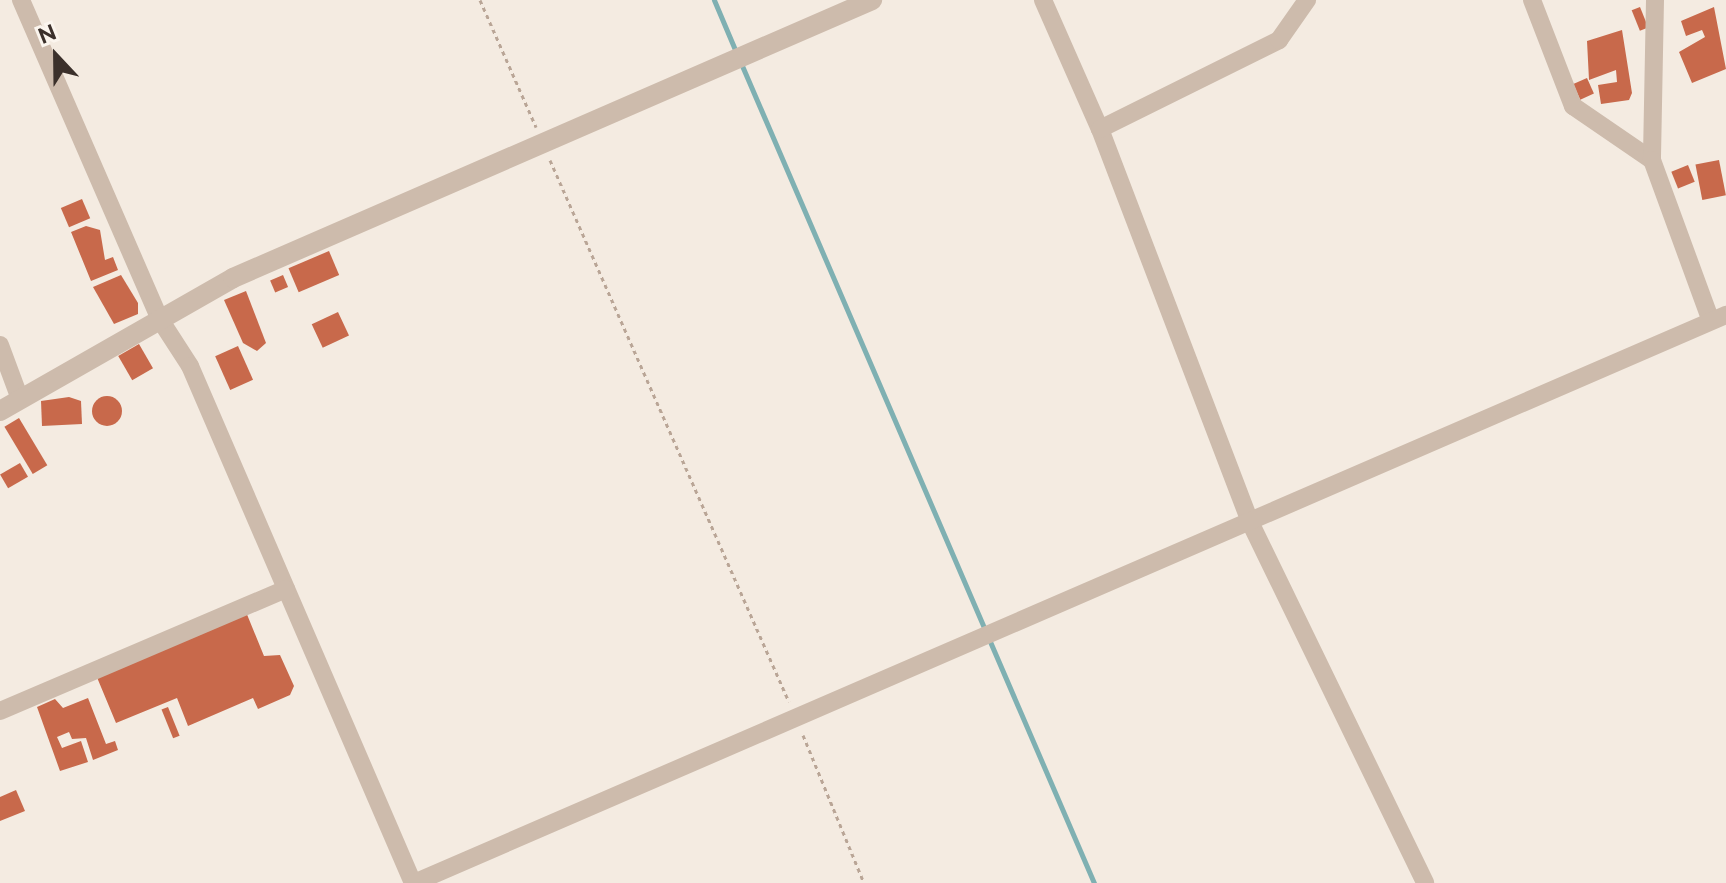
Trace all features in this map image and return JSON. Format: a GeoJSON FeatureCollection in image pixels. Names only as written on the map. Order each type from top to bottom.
{"type":"FeatureCollection","features":[{"type":"Feature","properties":{"kind":"street"},"geometry":{"type":"LineString","coordinates":[[21,0],[159,318],[190,366],[413,883],[1719,318],[1652,160],[1655,0]]}},
{"type":"Feature","properties":{"kind":"street"},"geometry":{"type":"LineString","coordinates":[[0,411],[233,278],[872,0]]}},
{"type":"Feature","properties":{"kind":"street"},"geometry":{"type":"LineString","coordinates":[[1043,0],[1100,129],[1250,522],[1425,883]]}},
{"type":"Feature","properties":{"kind":"street"},"geometry":{"type":"LineString","coordinates":[[1100,129],[1279,40],[1307,0]]}},
{"type":"Feature","properties":{"kind":"street"},"geometry":{"type":"LineString","coordinates":[[1532,0],[1573,106],[1652,160]]}},
{"type":"Feature","properties":{"kind":"street"},"geometry":{"type":"LineString","coordinates":[[0,345],[20,399]]}},
{"type":"Feature","properties":{"kind":"street"},"geometry":{"type":"LineString","coordinates":[[0,711],[286,589]]}},
{"type":"Feature","properties":{"kind":"path"},"geometry":{"type":"LineString","coordinates":[[480,0],[796,718],[864,883]]}},
{"type":"Feature","properties":{"kind":"building"},"geometry":{"type":"Polygon","coordinates":[[[1640,7],[1648,27],[1640,31],[1632,10],[1640,7]]]}},
{"type":"Feature","properties":{"kind":"building"},"geometry":{"type":"Polygon","coordinates":[[[1714,7],[1726,69],[1692,83],[1679,52],[1705,37],[1702,30],[1686,36],[1681,21],[1714,7]]]}},
{"type":"Feature","properties":{"kind":"building"},"geometry":{"type":"Polygon","coordinates":[[[1622,30],[1632,93],[1629,100],[1601,104],[1598,85],[1617,82],[1616,70],[1589,80],[1587,41],[1622,30]]]}},
{"type":"Feature","properties":{"kind":"building"},"geometry":{"type":"Polygon","coordinates":[[[1587,78],[1594,94],[1580,100],[1573,84],[1587,78]]]}},
{"type":"Feature","properties":{"kind":"building"},"geometry":{"type":"Polygon","coordinates":[[[1719,160],[1726,195],[1702,200],[1695,165],[1719,160]]]}},
{"type":"Feature","properties":{"kind":"building"},"geometry":{"type":"Polygon","coordinates":[[[1688,165],[1695,182],[1678,188],[1671,172],[1688,165]]]}},
{"type":"Feature","properties":{"kind":"building"},"geometry":{"type":"Polygon","coordinates":[[[82,199],[90,218],[69,227],[61,208],[82,199]]]}},
{"type":"Feature","properties":{"kind":"building"},"geometry":{"type":"Polygon","coordinates":[[[86,226],[100,230],[105,260],[113,257],[118,270],[91,281],[71,232],[86,226]]]}},
{"type":"Feature","properties":{"kind":"building"},"geometry":{"type":"Polygon","coordinates":[[[329,251],[339,275],[299,292],[288,268],[329,251]]]}},
{"type":"Feature","properties":{"kind":"building"},"geometry":{"type":"Polygon","coordinates":[[[121,275],[138,303],[138,314],[114,324],[93,287],[121,275]]]}},
{"type":"Feature","properties":{"kind":"building"},"geometry":{"type":"Polygon","coordinates":[[[283,275],[288,287],[275,292],[270,280],[283,275]]]}},
{"type":"Feature","properties":{"kind":"building"},"geometry":{"type":"Polygon","coordinates":[[[246,291],[266,343],[257,351],[243,343],[224,300],[246,291]]]}},
{"type":"Feature","properties":{"kind":"building"},"geometry":{"type":"Polygon","coordinates":[[[338,312],[349,336],[323,348],[312,324],[338,312]]]}},
{"type":"Feature","properties":{"kind":"building"},"geometry":{"type":"Polygon","coordinates":[[[139,344],[153,368],[132,380],[118,356],[139,344]]]}},
{"type":"Feature","properties":{"kind":"building"},"geometry":{"type":"Polygon","coordinates":[[[238,346],[253,380],[230,390],[215,356],[238,346]]]}},
{"type":"Feature","properties":{"kind":"building"},"geometry":{"type":"Polygon","coordinates":[[[107,396],[113,397],[121,405],[121,417],[113,425],[107,426],[101,425],[93,417],[92,411],[93,405],[101,397],[107,396]]]}},
{"type":"Feature","properties":{"kind":"building"},"geometry":{"type":"Polygon","coordinates":[[[69,397],[81,401],[82,424],[42,426],[41,401],[69,397]]]}},
{"type":"Feature","properties":{"kind":"building"},"geometry":{"type":"Polygon","coordinates":[[[19,418],[47,465],[33,474],[4,427],[19,418]]]}},
{"type":"Feature","properties":{"kind":"building"},"geometry":{"type":"Polygon","coordinates":[[[20,463],[28,477],[8,488],[0,474],[20,463]]]}},
{"type":"Feature","properties":{"kind":"building"},"geometry":{"type":"Polygon","coordinates":[[[246,612],[264,656],[280,655],[294,686],[290,695],[258,709],[253,698],[188,726],[177,698],[116,723],[96,675],[246,612]]]}},
{"type":"Feature","properties":{"kind":"building"},"geometry":{"type":"Polygon","coordinates":[[[88,698],[106,744],[115,741],[118,750],[93,760],[86,738],[72,739],[69,732],[57,737],[62,748],[81,741],[88,762],[60,771],[37,707],[55,699],[63,708],[88,698]]]}},
{"type":"Feature","properties":{"kind":"building"},"geometry":{"type":"Polygon","coordinates":[[[168,707],[180,736],[173,738],[162,710],[168,707]]]}},
{"type":"Feature","properties":{"kind":"building"},"geometry":{"type":"Polygon","coordinates":[[[16,790],[25,811],[0,821],[0,797],[16,790]]]}},
{"type":"Feature","properties":{"kind":"waterway"},"geometry":{"type":"LineString","coordinates":[[714,0],[736,52]]}},
{"type":"Feature","properties":{"kind":"waterway"},"geometry":{"type":"LineString","coordinates":[[740,61],[1094,883]]}}]}
